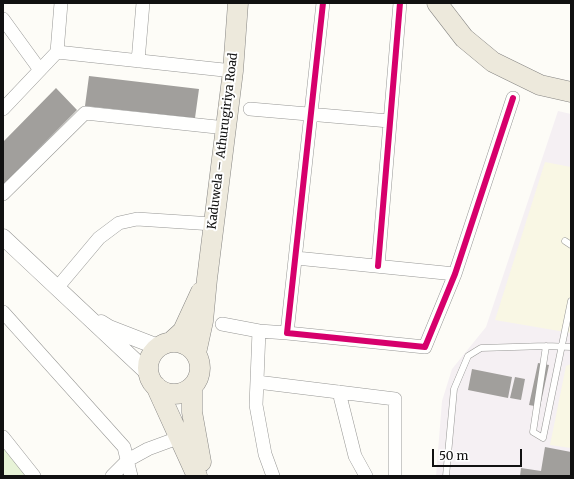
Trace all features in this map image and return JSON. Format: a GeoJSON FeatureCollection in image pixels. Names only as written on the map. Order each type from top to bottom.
{"type":"FeatureCollection","features":[{"type":"Feature","properties":{"kind":"main road","name":"Kaduwela – Athurugiriya Road"},"geometry":{"type":"LineString","coordinates":[[196,353],[203,321],[233,71],[238,3]]}},
{"type":"Feature","properties":{"kind":"main road"},"geometry":{"type":"LineString","coordinates":[[437,3],[464,38],[493,62],[540,85],[571,92]]}},
{"type":"Feature","properties":{"kind":"main road","name":"Kaduwela – Athurugiriya Road"},"geometry":{"type":"LineString","coordinates":[[165,345],[183,331],[207,279]]}},
{"type":"Feature","properties":{"kind":"main road"},"geometry":{"type":"LineString","coordinates":[[197,476],[187,434],[192,412],[192,387],[200,373],[199,359],[196,353],[185,344],[165,345],[150,359],[152,380],[187,434],[204,476]]}},
{"type":"Feature","properties":{"kind":"main road"},"geometry":{"type":"LineString","coordinates":[[152,380],[170,394],[178,394],[192,387]]}},
{"type":"Feature","properties":{"kind":"street"},"geometry":{"type":"LineString","coordinates":[[3,109],[57,52],[61,3]]}},
{"type":"Feature","properties":{"kind":"street"},"geometry":{"type":"LineString","coordinates":[[138,60],[143,3]]}},
{"type":"Feature","properties":{"kind":"street"},"geometry":{"type":"LineString","coordinates":[[287,333],[312,115],[323,3]]}},
{"type":"Feature","properties":{"kind":"street"},"geometry":{"type":"LineString","coordinates":[[378,266],[400,3]]}},
{"type":"Feature","properties":{"kind":"street"},"geometry":{"type":"LineString","coordinates":[[3,18],[40,70]]}},
{"type":"Feature","properties":{"kind":"street"},"geometry":{"type":"LineString","coordinates":[[57,52],[233,71]]}},
{"type":"Feature","properties":{"kind":"street"},"geometry":{"type":"LineString","coordinates":[[222,324],[259,331],[425,347],[455,274],[513,98]]}},
{"type":"Feature","properties":{"kind":"street"},"geometry":{"type":"LineString","coordinates":[[250,109],[389,121]]}},
{"type":"Feature","properties":{"kind":"street"},"geometry":{"type":"LineString","coordinates":[[3,194],[85,113],[226,128]]}},
{"type":"Feature","properties":{"kind":"street"},"geometry":{"type":"LineString","coordinates":[[57,288],[99,238],[119,223],[137,219],[214,224]]}},
{"type":"Feature","properties":{"kind":"street"},"geometry":{"type":"LineString","coordinates":[[3,237],[86,314],[152,380]]}},
{"type":"Feature","properties":{"kind":"street"},"geometry":{"type":"LineString","coordinates":[[296,258],[455,274]]}},
{"type":"Feature","properties":{"kind":"street"},"geometry":{"type":"LineString","coordinates":[[3,312],[124,447],[131,476]]}},
{"type":"Feature","properties":{"kind":"street"},"geometry":{"type":"LineString","coordinates":[[86,314],[109,328],[165,345]]}},
{"type":"Feature","properties":{"kind":"street"},"geometry":{"type":"LineString","coordinates":[[259,331],[257,412],[265,454],[273,476]]}},
{"type":"Feature","properties":{"kind":"street"},"geometry":{"type":"LineString","coordinates":[[257,382],[395,399],[395,476]]}},
{"type":"Feature","properties":{"kind":"street"},"geometry":{"type":"LineString","coordinates":[[339,392],[355,456],[366,476]]}},
{"type":"Feature","properties":{"kind":"street"},"geometry":{"type":"LineString","coordinates":[[112,476],[128,460],[148,449],[187,434]]}},
{"type":"Feature","properties":{"kind":"street"},"geometry":{"type":"LineString","coordinates":[[3,438],[34,476]]}},
{"type":"Feature","properties":{"kind":"lane"},"geometry":{"type":"LineString","coordinates":[[565,241],[571,245]]}},
{"type":"Feature","properties":{"kind":"lane"},"geometry":{"type":"LineString","coordinates":[[546,346],[533,432],[543,438],[571,301]]}},
{"type":"Feature","properties":{"kind":"lane"},"geometry":{"type":"LineString","coordinates":[[446,476],[454,389],[468,356],[481,348],[546,346],[571,347]]}},
{"type":"Feature","properties":{"kind":"shaded area"},"geometry":{"type":"Polygon","coordinates":[[[558,111],[571,114],[571,476],[436,476],[442,401],[452,369],[486,327],[558,111]]]}},
{"type":"Feature","properties":{"kind":"shaded area"},"geometry":{"type":"Polygon","coordinates":[[[545,162],[571,167],[571,333],[495,320],[545,162]]]}},
{"type":"Feature","properties":{"kind":"shaded area"},"geometry":{"type":"Polygon","coordinates":[[[571,364],[571,448],[550,445],[566,366],[571,364]]]}},
{"type":"Feature","properties":{"kind":"green space"},"geometry":{"type":"Polygon","coordinates":[[[3,438],[34,476],[3,476],[3,438]]]}},
{"type":"Feature","properties":{"kind":"building"},"geometry":{"type":"Polygon","coordinates":[[[89,76],[199,89],[195,118],[85,106],[89,76]]]}},
{"type":"Feature","properties":{"kind":"building"},"geometry":{"type":"Polygon","coordinates":[[[56,88],[77,110],[3,185],[3,142],[56,88]]]}},
{"type":"Feature","properties":{"kind":"building"},"geometry":{"type":"Polygon","coordinates":[[[538,363],[549,365],[540,407],[529,405],[538,363]]]}},
{"type":"Feature","properties":{"kind":"building"},"geometry":{"type":"Polygon","coordinates":[[[472,369],[512,377],[508,398],[468,390],[472,369]]]}},
{"type":"Feature","properties":{"kind":"building"},"geometry":{"type":"Polygon","coordinates":[[[515,377],[525,379],[521,400],[510,398],[515,377]]]}},
{"type":"Feature","properties":{"kind":"building"},"geometry":{"type":"Polygon","coordinates":[[[545,447],[571,452],[571,476],[520,476],[521,468],[541,471],[545,447]]]}},
{"type":"Feature","properties":{"kind":"cycle path"},"geometry":{"type":"LineString","coordinates":[[323,3],[287,333],[425,347],[455,274],[513,98]]}},
{"type":"Feature","properties":{"kind":"cycle path"},"geometry":{"type":"LineString","coordinates":[[378,266],[400,3]]}}]}
